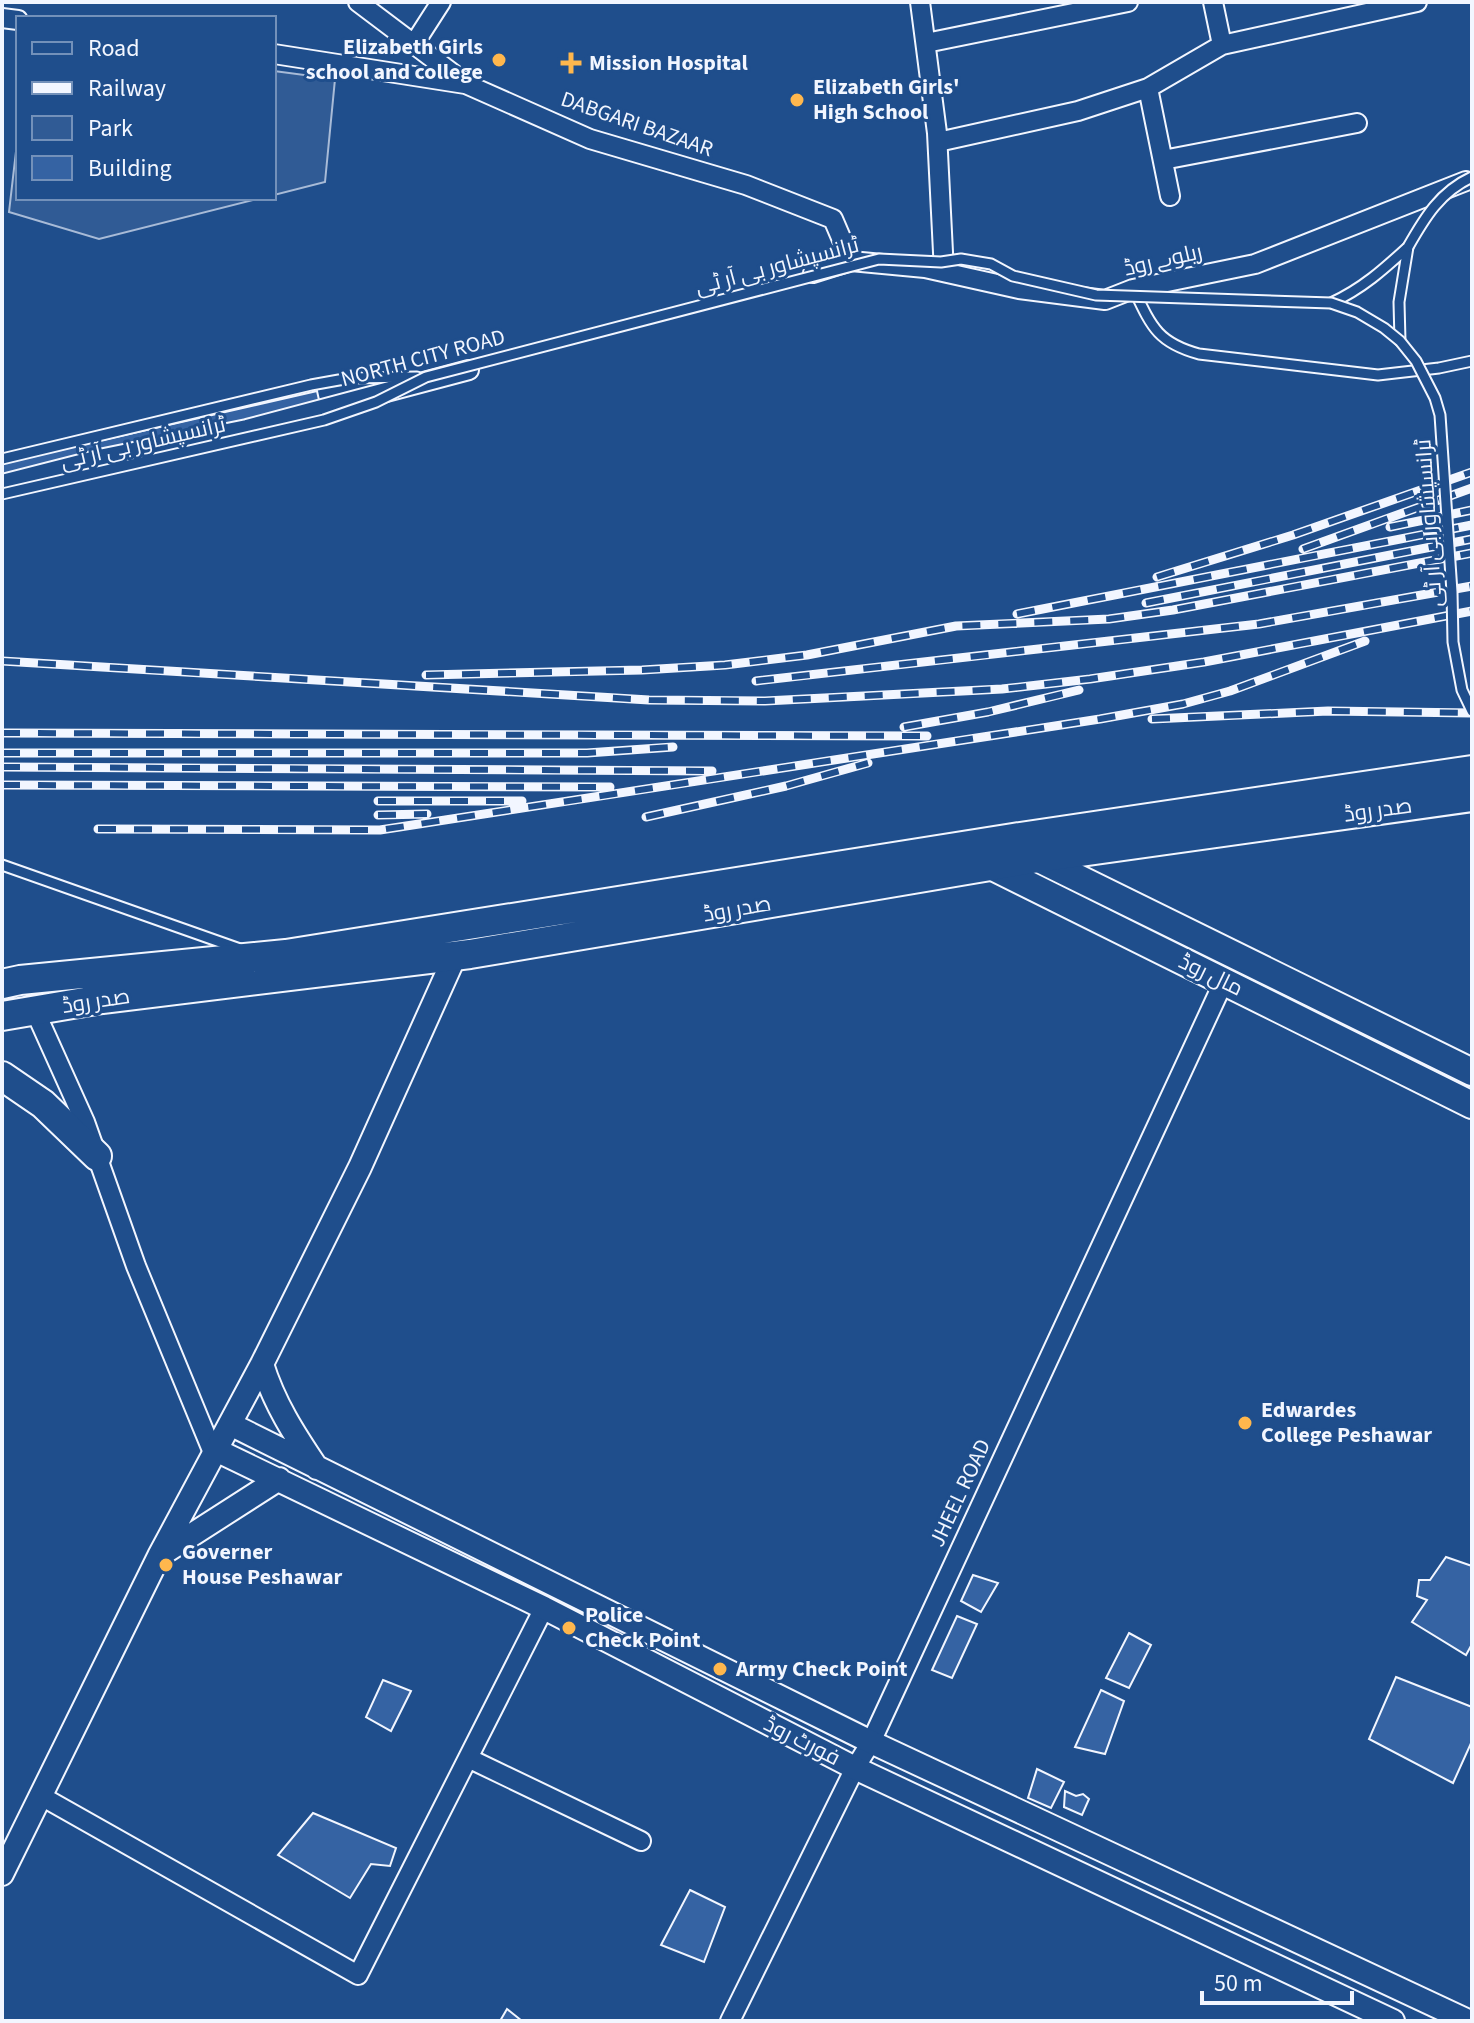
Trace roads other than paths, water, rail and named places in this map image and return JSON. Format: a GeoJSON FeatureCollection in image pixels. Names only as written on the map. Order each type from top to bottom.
{"type":"FeatureCollection","features":[{"type":"Feature","properties":{"kind":"main road","name":"صدر روڈ"},"geometry":{"type":"LineString","coordinates":[[2,1016],[251,979],[455,956],[994,853],[1472,770]]}},
{"type":"Feature","properties":{"kind":"main road","name":"صدر روڈ"},"geometry":{"type":"LineString","coordinates":[[2,984],[262,957],[948,849],[1038,858],[1472,797]]}},
{"type":"Feature","properties":{"kind":"main road","name":"مال روڈ"},"geometry":{"type":"LineString","coordinates":[[994,853],[1224,981],[1472,1105]]}},
{"type":"Feature","properties":{"kind":"main road","name":"مال روڈ"},"geometry":{"type":"LineString","coordinates":[[1038,858],[1472,1072]]}},
{"type":"Feature","properties":{"kind":"main road"},"geometry":{"type":"LineString","coordinates":[[2,1076],[43,1104],[97,1156]]}},
{"type":"Feature","properties":{"kind":"street","name":"DABGARI BAZAAR"},"geometry":{"type":"LineString","coordinates":[[358,2],[468,85],[590,139],[746,185],[833,219],[851,261]]}},
{"type":"Feature","properties":{"kind":"street"},"geometry":{"type":"LineString","coordinates":[[414,44],[441,2]]}},
{"type":"Feature","properties":{"kind":"street"},"geometry":{"type":"LineString","coordinates":[[920,2],[938,142],[944,272]]}},
{"type":"Feature","properties":{"kind":"street"},"geometry":{"type":"LineString","coordinates":[[926,43],[1128,2]]}},
{"type":"Feature","properties":{"kind":"street"},"geometry":{"type":"LineString","coordinates":[[1213,2],[1222,45]]}},
{"type":"Feature","properties":{"kind":"street"},"geometry":{"type":"LineString","coordinates":[[938,142],[1078,111],[1148,88],[1222,45],[1417,2]]}},
{"type":"Feature","properties":{"kind":"street"},"geometry":{"type":"LineString","coordinates":[[276,54],[468,85]]}},
{"type":"Feature","properties":{"kind":"street"},"geometry":{"type":"LineString","coordinates":[[1148,88],[1170,196]]}},
{"type":"Feature","properties":{"kind":"street"},"geometry":{"type":"LineString","coordinates":[[1163,160],[1357,123]]}},
{"type":"Feature","properties":{"kind":"street","name":"ریلوے روڈ"},"geometry":{"type":"LineString","coordinates":[[851,261],[944,272],[1019,289],[1105,300],[1133,289],[1255,264],[1472,178]]}},
{"type":"Feature","properties":{"kind":"street","name":"NORTH CITY ROAD"},"geometry":{"type":"LineString","coordinates":[[2,484],[104,458],[247,429],[624,330],[851,261]]}},
{"type":"Feature","properties":{"kind":"street"},"geometry":{"type":"LineString","coordinates":[[2,1874],[159,1556],[262,1364],[360,1167],[455,956]]}},
{"type":"Feature","properties":{"kind":"street","name":"JHEEL ROAD"},"geometry":{"type":"LineString","coordinates":[[730,2021],[855,1768],[871,1742],[1224,981]]}},
{"type":"Feature","properties":{"kind":"street"},"geometry":{"type":"LineString","coordinates":[[35,1011],[85,1122],[136,1266],[215,1453]]}},
{"type":"Feature","properties":{"kind":"street"},"geometry":{"type":"LineString","coordinates":[[262,1364],[269,1390],[283,1418],[318,1469]]}},
{"type":"Feature","properties":{"kind":"street","name":"فورٹ روڈ"},"geometry":{"type":"LineString","coordinates":[[230,1424],[871,1742],[1468,2021]]}},
{"type":"Feature","properties":{"kind":"street","name":"فورٹ روڈ"},"geometry":{"type":"LineString","coordinates":[[215,1453],[279,1479],[544,1608],[855,1768],[1393,2021]]}},
{"type":"Feature","properties":{"kind":"street"},"geometry":{"type":"LineString","coordinates":[[159,1556],[279,1479]]}},
{"type":"Feature","properties":{"kind":"street"},"geometry":{"type":"LineString","coordinates":[[41,1796],[358,1975],[544,1608]]}},
{"type":"Feature","properties":{"kind":"street"},"geometry":{"type":"LineString","coordinates":[[468,1758],[641,1841]]}},
{"type":"Feature","properties":{"kind":"lane"},"geometry":{"type":"LineString","coordinates":[[1331,303],[1376,277],[1408,247],[1436,202],[1446,192],[1472,178]]}},
{"type":"Feature","properties":{"kind":"lane"},"geometry":{"type":"LineString","coordinates":[[1400,341],[1399,302],[1408,247]]}},
{"type":"Feature","properties":{"kind":"lane","name":"ٹرانسپشاور بی آر ٹی"},"geometry":{"type":"LineString","coordinates":[[2,494],[324,420],[376,402],[426,377],[879,259],[941,262],[961,259],[991,264],[1013,276],[1096,295],[1331,303],[1370,319],[1400,341],[1427,379],[1440,415],[1453,642],[1462,690],[1472,711]]}},
{"type":"Feature","properties":{"kind":"lane"},"geometry":{"type":"LineString","coordinates":[[1133,289],[1151,327],[1181,349],[1199,354],[1378,375],[1472,361]]}},
{"type":"Feature","properties":{"kind":"lane","name":"ٹرانسپشاور بی آر ٹی"},"geometry":{"type":"LineString","coordinates":[[2,459],[320,383],[350,378],[426,377]]}},
{"type":"Feature","properties":{"kind":"lane"},"geometry":{"type":"LineString","coordinates":[[2,865],[262,957]]}},
{"type":"Feature","properties":{"kind":"railway"},"geometry":{"type":"LineString","coordinates":[[1157,577],[1293,535],[1472,472]]}},
{"type":"Feature","properties":{"kind":"railway"},"geometry":{"type":"LineString","coordinates":[[1303,549],[1472,488]]}},
{"type":"Feature","properties":{"kind":"railway"},"geometry":{"type":"LineString","coordinates":[[1390,527],[1472,510]]}},
{"type":"Feature","properties":{"kind":"railway"},"geometry":{"type":"LineString","coordinates":[[1017,614],[1472,525]]}},
{"type":"Feature","properties":{"kind":"railway"},"geometry":{"type":"LineString","coordinates":[[1146,603],[1472,539]]}},
{"type":"Feature","properties":{"kind":"railway"},"geometry":{"type":"LineString","coordinates":[[426,675],[725,665],[807,655],[956,626],[1109,619],[1173,610],[1472,553]]}},
{"type":"Feature","properties":{"kind":"railway"},"geometry":{"type":"LineString","coordinates":[[756,681],[1259,624],[1472,586]]}},
{"type":"Feature","properties":{"kind":"railway"},"geometry":{"type":"LineString","coordinates":[[2,661],[649,700],[765,701],[1002,689],[1090,679],[1204,662],[1472,611]]}},
{"type":"Feature","properties":{"kind":"railway"},"geometry":{"type":"LineString","coordinates":[[98,829],[380,830],[1183,704],[1230,691],[1365,641]]}},
{"type":"Feature","properties":{"kind":"railway"},"geometry":{"type":"LineString","coordinates":[[904,727],[988,712],[1079,690]]}},
{"type":"Feature","properties":{"kind":"railway"},"geometry":{"type":"LineString","coordinates":[[1152,719],[1328,711],[1472,713]]}},
{"type":"Feature","properties":{"kind":"railway"},"geometry":{"type":"LineString","coordinates":[[2,733],[927,736]]}},
{"type":"Feature","properties":{"kind":"railway"},"geometry":{"type":"LineString","coordinates":[[2,753],[587,753],[673,747]]}},
{"type":"Feature","properties":{"kind":"railway"},"geometry":{"type":"LineString","coordinates":[[646,817],[786,786],[868,763]]}},
{"type":"Feature","properties":{"kind":"railway"},"geometry":{"type":"LineString","coordinates":[[2,767],[712,771]]}},
{"type":"Feature","properties":{"kind":"railway"},"geometry":{"type":"LineString","coordinates":[[2,785],[610,787]]}},
{"type":"Feature","properties":{"kind":"railway"},"geometry":{"type":"LineString","coordinates":[[378,801],[522,801]]}},
{"type":"Feature","properties":{"kind":"railway"},"geometry":{"type":"LineString","coordinates":[[378,815],[427,814]]}},
{"type":"Feature","properties":{"kind":"place","name":"Elizabeth Girls school and college"},"geometry":{"type":"Point","coordinates":[499,60]}},
{"type":"Feature","properties":{"kind":"place","name":"Mission Hospital"},"geometry":{"type":"Point","coordinates":[571,63]}},
{"type":"Feature","properties":{"kind":"place","name":"Elizabeth Girls' High School"},"geometry":{"type":"Point","coordinates":[797,100]}},
{"type":"Feature","properties":{"kind":"place","name":"Edwardes College Peshawar"},"geometry":{"type":"Point","coordinates":[1245,1423]}},
{"type":"Feature","properties":{"kind":"place","name":"Governer House Peshawar"},"geometry":{"type":"Point","coordinates":[166,1565]}},
{"type":"Feature","properties":{"kind":"place","name":"Police Check Point"},"geometry":{"type":"Point","coordinates":[569,1628]}},
{"type":"Feature","properties":{"kind":"place","name":"Army Check Point"},"geometry":{"type":"Point","coordinates":[720,1669]}}]}
